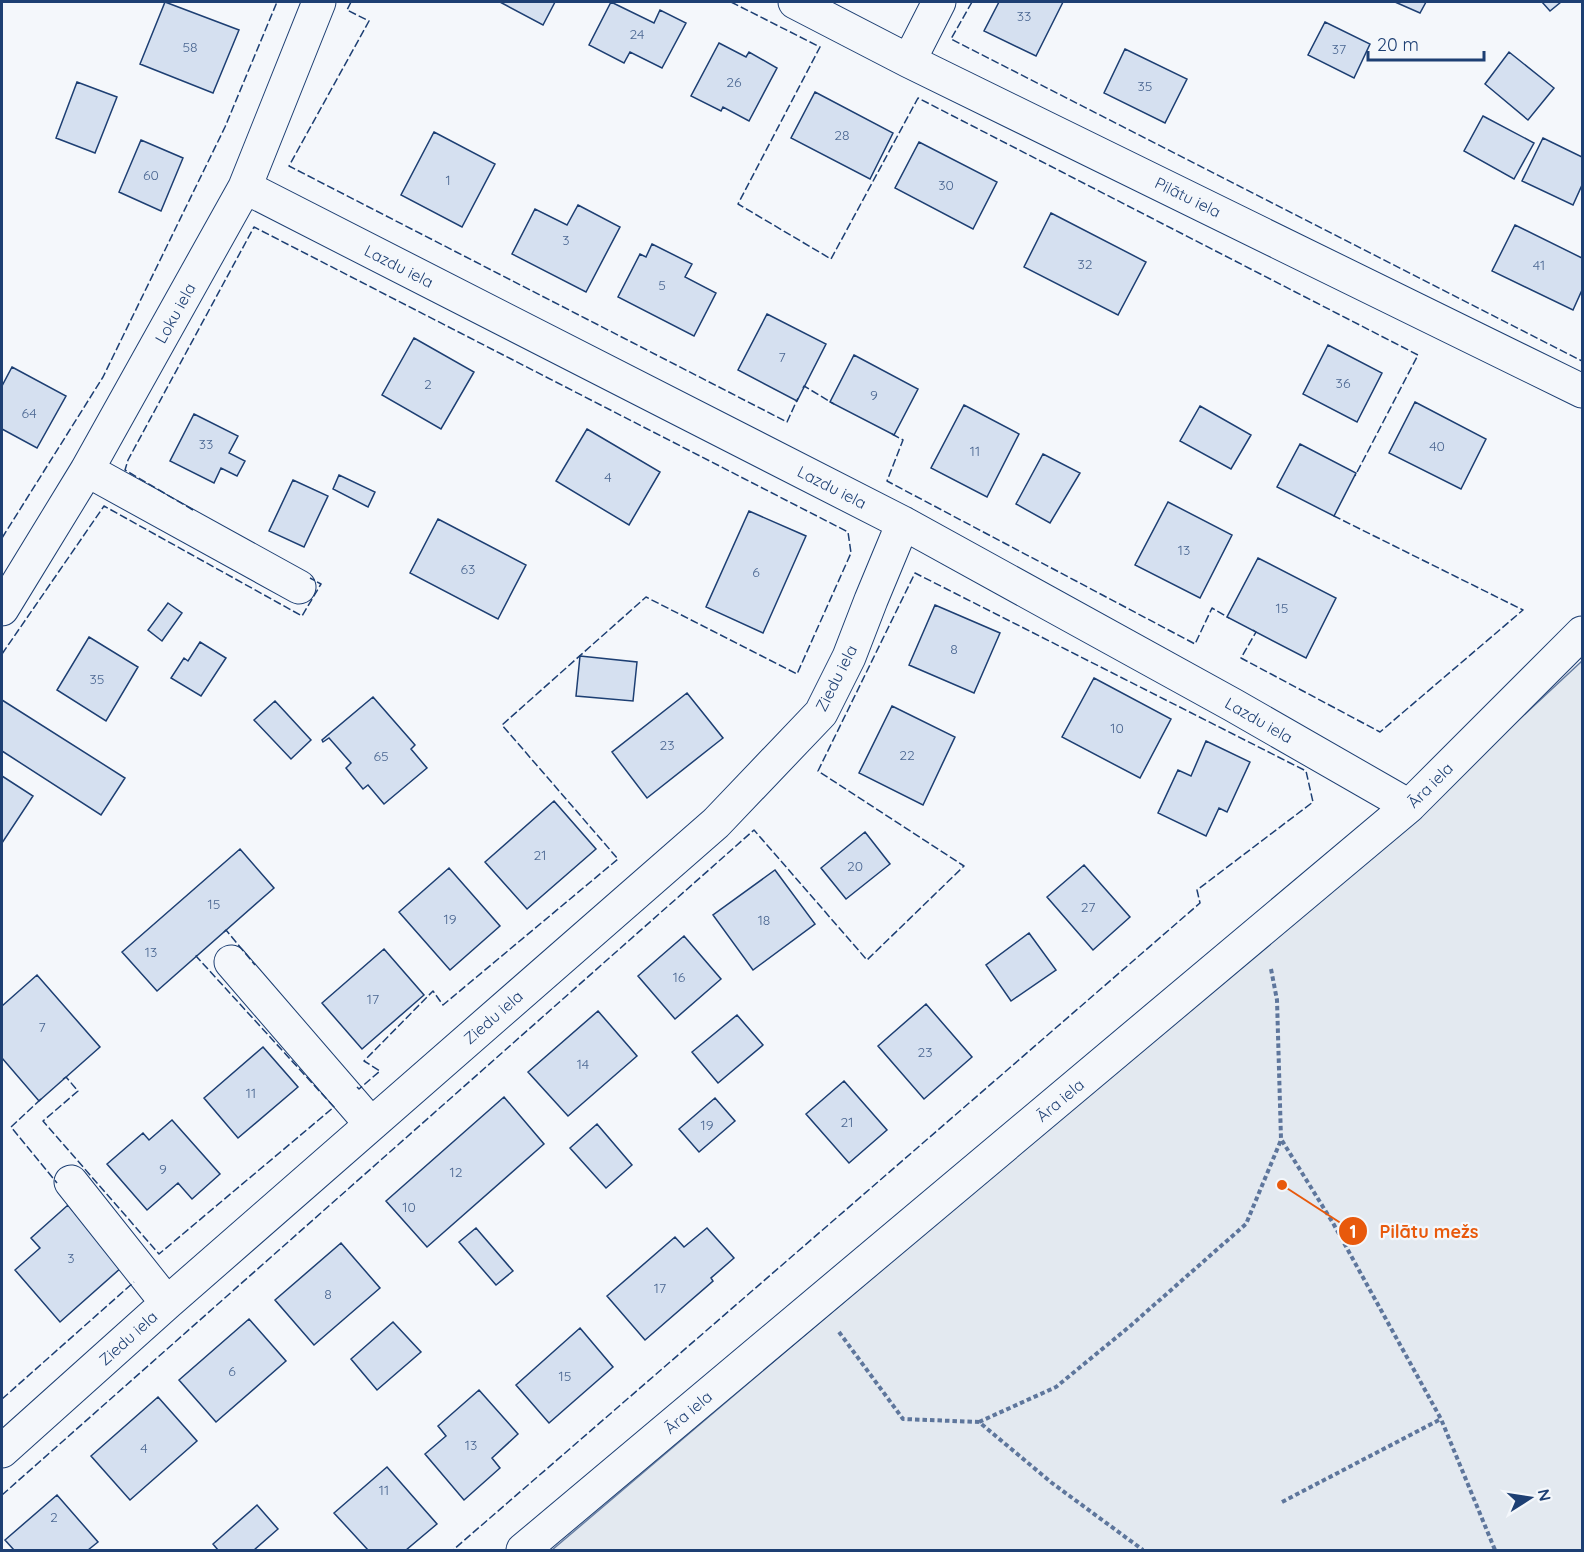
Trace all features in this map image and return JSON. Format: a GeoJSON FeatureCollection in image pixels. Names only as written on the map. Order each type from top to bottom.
{"type":"FeatureCollection","features":[{"type":"Feature","properties":{"kind":"street","name":"Loku iela"},"geometry":{"type":"LineString","coordinates":[[2,609],[87,470],[245,187],[319,2]]}},
{"type":"Feature","properties":{"kind":"street","name":"Pilātu iela"},"geometry":{"type":"LineString","coordinates":[[795,2],[909,61],[1582,391]]}},
{"type":"Feature","properties":{"kind":"street"},"geometry":{"type":"LineString","coordinates":[[909,61],[939,2]]}},
{"type":"Feature","properties":{"kind":"street","name":"Lazdu iela"},"geometry":{"type":"LineString","coordinates":[[245,187],[903,523],[1233,705],[1409,806]]}},
{"type":"Feature","properties":{"kind":"street"},"geometry":{"type":"LineString","coordinates":[[87,470],[299,587]]}},
{"type":"Feature","properties":{"kind":"street","name":"Ziedu iela"},"geometry":{"type":"LineString","coordinates":[[2,1451],[167,1303],[716,823],[820,713],[849,657],[903,523]]}},
{"type":"Feature","properties":{"kind":"street","name":"Āra iela"},"geometry":{"type":"LineString","coordinates":[[523,1551],[1409,806],[1582,633]]}},
{"type":"Feature","properties":{"kind":"street"},"geometry":{"type":"LineString","coordinates":[[231,962],[371,1124]]}},
{"type":"Feature","properties":{"kind":"street"},"geometry":{"type":"LineString","coordinates":[[71,1182],[167,1303]]}},
{"type":"Feature","properties":{"kind":"path"},"geometry":{"type":"LineString","coordinates":[[818,1303],[903,1419],[979,1422],[1056,1387],[1129,1327],[1246,1224],[1281,1139],[1277,1000],[1264,928]]}},
{"type":"Feature","properties":{"kind":"path"},"geometry":{"type":"LineString","coordinates":[[1281,1139],[1333,1224],[1441,1419],[1495,1551]]}},
{"type":"Feature","properties":{"kind":"path"},"geometry":{"type":"LineString","coordinates":[[1282,1502],[1441,1419]]}},
{"type":"Feature","properties":{"kind":"path"},"geometry":{"type":"LineString","coordinates":[[979,1422],[1052,1483],[1143,1551]]}},
{"type":"Feature","properties":{"kind":"shaded area"},"geometry":{"type":"Polygon","coordinates":[[[1582,661],[1582,1550],[552,1550],[1412,819],[1582,661]]]}},
{"type":"Feature","properties":{"kind":"building"},"geometry":{"type":"Polygon","coordinates":[[[165,2],[239,30],[213,93],[140,64],[165,2]]]}},
{"type":"Feature","properties":{"kind":"building"},"geometry":{"type":"Polygon","coordinates":[[[500,2],[555,2],[543,25],[500,2]]]}},
{"type":"Feature","properties":{"kind":"building"},"geometry":{"type":"Polygon","coordinates":[[[611,2],[654,23],[660,10],[686,23],[662,68],[630,52],[624,63],[589,45],[611,2]]]}},
{"type":"Feature","properties":{"kind":"building"},"geometry":{"type":"Polygon","coordinates":[[[999,2],[1063,2],[1036,56],[984,31],[999,2]]]}},
{"type":"Feature","properties":{"kind":"building"},"geometry":{"type":"Polygon","coordinates":[[[1395,2],[1426,2],[1420,13],[1395,2]]]}},
{"type":"Feature","properties":{"kind":"building"},"geometry":{"type":"Polygon","coordinates":[[[1542,2],[1561,2],[1550,11],[1542,2]]]}},
{"type":"Feature","properties":{"kind":"building"},"geometry":{"type":"Polygon","coordinates":[[[1325,22],[1370,44],[1354,78],[1308,55],[1325,22]]]}},
{"type":"Feature","properties":{"kind":"building"},"geometry":{"type":"Polygon","coordinates":[[[719,43],[746,57],[749,52],[777,68],[749,121],[723,107],[721,111],[691,96],[719,43]]]}},
{"type":"Feature","properties":{"kind":"building"},"geometry":{"type":"Polygon","coordinates":[[[1125,49],[1187,79],[1165,123],[1104,93],[1125,49]]]}},
{"type":"Feature","properties":{"kind":"building"},"geometry":{"type":"Polygon","coordinates":[[[1509,52],[1554,88],[1528,120],[1485,84],[1509,52]]]}},
{"type":"Feature","properties":{"kind":"building"},"geometry":{"type":"Polygon","coordinates":[[[77,82],[117,97],[95,153],[56,138],[77,82]]]}},
{"type":"Feature","properties":{"kind":"building"},"geometry":{"type":"Polygon","coordinates":[[[815,92],[893,133],[870,179],[791,138],[815,92]]]}},
{"type":"Feature","properties":{"kind":"building"},"geometry":{"type":"Polygon","coordinates":[[[1483,116],[1534,143],[1514,179],[1464,151],[1483,116]]]}},
{"type":"Feature","properties":{"kind":"building"},"geometry":{"type":"Polygon","coordinates":[[[434,132],[495,164],[462,227],[401,195],[434,132]]]}},
{"type":"Feature","properties":{"kind":"building"},"geometry":{"type":"Polygon","coordinates":[[[1543,138],[1582,157],[1582,185],[1573,205],[1522,181],[1543,138]]]}},
{"type":"Feature","properties":{"kind":"building"},"geometry":{"type":"Polygon","coordinates":[[[141,140],[183,158],[161,211],[119,192],[141,140]]]}},
{"type":"Feature","properties":{"kind":"building"},"geometry":{"type":"Polygon","coordinates":[[[919,142],[997,182],[973,229],[895,188],[919,142]]]}},
{"type":"Feature","properties":{"kind":"building"},"geometry":{"type":"Polygon","coordinates":[[[578,205],[620,227],[586,292],[512,254],[535,209],[567,225],[578,205]]]}},
{"type":"Feature","properties":{"kind":"building"},"geometry":{"type":"Polygon","coordinates":[[[1051,213],[1146,262],[1118,315],[1024,267],[1051,213]]]}},
{"type":"Feature","properties":{"kind":"building"},"geometry":{"type":"Polygon","coordinates":[[[1515,225],[1582,258],[1582,290],[1573,310],[1492,271],[1515,225]]]}},
{"type":"Feature","properties":{"kind":"building"},"geometry":{"type":"Polygon","coordinates":[[[652,244],[692,264],[685,277],[716,293],[694,336],[618,297],[640,254],[646,257],[652,244]]]}},
{"type":"Feature","properties":{"kind":"building"},"geometry":{"type":"Polygon","coordinates":[[[767,314],[826,344],[797,401],[738,370],[767,314]]]}},
{"type":"Feature","properties":{"kind":"building"},"geometry":{"type":"Polygon","coordinates":[[[414,338],[474,372],[441,429],[382,395],[414,338]]]}},
{"type":"Feature","properties":{"kind":"building"},"geometry":{"type":"Polygon","coordinates":[[[1328,345],[1382,373],[1357,422],[1303,394],[1328,345]]]}},
{"type":"Feature","properties":{"kind":"building"},"geometry":{"type":"Polygon","coordinates":[[[854,355],[918,389],[894,435],[830,402],[854,355]]]}},
{"type":"Feature","properties":{"kind":"building"},"geometry":{"type":"Polygon","coordinates":[[[12,367],[66,396],[37,448],[2,429],[2,386],[12,367]]]}},
{"type":"Feature","properties":{"kind":"building"},"geometry":{"type":"Polygon","coordinates":[[[1415,402],[1486,439],[1461,489],[1389,453],[1415,402]]]}},
{"type":"Feature","properties":{"kind":"building"},"geometry":{"type":"Polygon","coordinates":[[[964,405],[1019,434],[987,497],[931,468],[964,405]]]}},
{"type":"Feature","properties":{"kind":"building"},"geometry":{"type":"Polygon","coordinates":[[[1200,406],[1251,435],[1231,469],[1180,441],[1200,406]]]}},
{"type":"Feature","properties":{"kind":"building"},"geometry":{"type":"Polygon","coordinates":[[[194,414],[238,436],[229,453],[245,461],[237,476],[221,468],[214,483],[170,461],[194,414]]]}},
{"type":"Feature","properties":{"kind":"building"},"geometry":{"type":"Polygon","coordinates":[[[587,429],[660,472],[629,525],[556,481],[587,429]]]}},
{"type":"Feature","properties":{"kind":"building"},"geometry":{"type":"Polygon","coordinates":[[[1300,444],[1356,473],[1334,516],[1277,487],[1300,444]]]}},
{"type":"Feature","properties":{"kind":"building"},"geometry":{"type":"Polygon","coordinates":[[[1043,454],[1080,473],[1050,523],[1016,504],[1043,454]]]}},
{"type":"Feature","properties":{"kind":"building"},"geometry":{"type":"Polygon","coordinates":[[[339,475],[375,492],[368,507],[333,489],[339,475]]]}},
{"type":"Feature","properties":{"kind":"building"},"geometry":{"type":"Polygon","coordinates":[[[293,480],[328,496],[304,547],[269,531],[293,480]]]}},
{"type":"Feature","properties":{"kind":"building"},"geometry":{"type":"Polygon","coordinates":[[[1168,502],[1232,535],[1200,598],[1135,565],[1168,502]]]}},
{"type":"Feature","properties":{"kind":"building"},"geometry":{"type":"Polygon","coordinates":[[[749,511],[806,536],[763,633],[706,607],[749,511]]]}},
{"type":"Feature","properties":{"kind":"building"},"geometry":{"type":"Polygon","coordinates":[[[438,519],[526,565],[498,619],[410,573],[438,519]]]}},
{"type":"Feature","properties":{"kind":"building"},"geometry":{"type":"Polygon","coordinates":[[[1258,558],[1336,598],[1306,658],[1227,617],[1258,558]]]}},
{"type":"Feature","properties":{"kind":"building"},"geometry":{"type":"Polygon","coordinates":[[[168,603],[182,613],[162,641],[148,630],[168,603]]]}},
{"type":"Feature","properties":{"kind":"building"},"geometry":{"type":"Polygon","coordinates":[[[935,605],[1000,633],[974,693],[909,665],[935,605]]]}},
{"type":"Feature","properties":{"kind":"building"},"geometry":{"type":"Polygon","coordinates":[[[89,637],[138,667],[106,721],[57,690],[89,637]]]}},
{"type":"Feature","properties":{"kind":"building"},"geometry":{"type":"Polygon","coordinates":[[[200,642],[226,658],[201,696],[171,678],[184,658],[188,661],[200,642]]]}},
{"type":"Feature","properties":{"kind":"building"},"geometry":{"type":"Polygon","coordinates":[[[580,656],[637,662],[633,701],[576,696],[580,656]]]}},
{"type":"Feature","properties":{"kind":"building"},"geometry":{"type":"Polygon","coordinates":[[[1094,678],[1171,719],[1140,778],[1062,737],[1094,678]]]}},
{"type":"Feature","properties":{"kind":"building"},"geometry":{"type":"Polygon","coordinates":[[[687,693],[723,738],[647,798],[612,752],[687,693]]]}},
{"type":"Feature","properties":{"kind":"building"},"geometry":{"type":"Polygon","coordinates":[[[373,697],[415,745],[411,749],[427,768],[384,804],[368,785],[363,789],[346,768],[351,763],[329,738],[323,742],[322,740],[373,697]]]}},
{"type":"Feature","properties":{"kind":"building"},"geometry":{"type":"Polygon","coordinates":[[[2,700],[125,778],[101,815],[2,751],[2,700]]]}},
{"type":"Feature","properties":{"kind":"building"},"geometry":{"type":"Polygon","coordinates":[[[275,701],[311,740],[291,759],[254,720],[275,701]]]}},
{"type":"Feature","properties":{"kind":"building"},"geometry":{"type":"Polygon","coordinates":[[[892,706],[955,737],[923,805],[859,773],[892,706]]]}},
{"type":"Feature","properties":{"kind":"building"},"geometry":{"type":"Polygon","coordinates":[[[1206,741],[1250,762],[1227,812],[1219,808],[1206,836],[1158,813],[1178,770],[1191,776],[1206,741]]]}},
{"type":"Feature","properties":{"kind":"building"},"geometry":{"type":"Polygon","coordinates":[[[2,776],[33,796],[2,843],[2,776]]]}},
{"type":"Feature","properties":{"kind":"building"},"geometry":{"type":"Polygon","coordinates":[[[554,801],[596,849],[527,909],[485,862],[554,801]]]}},
{"type":"Feature","properties":{"kind":"building"},"geometry":{"type":"Polygon","coordinates":[[[865,832],[890,864],[846,899],[821,868],[865,832]]]}},
{"type":"Feature","properties":{"kind":"building"},"geometry":{"type":"Polygon","coordinates":[[[240,849],[274,888],[157,991],[122,952],[240,849]]]}},
{"type":"Feature","properties":{"kind":"building"},"geometry":{"type":"Polygon","coordinates":[[[1084,865],[1130,917],[1093,950],[1047,897],[1084,865]]]}},
{"type":"Feature","properties":{"kind":"building"},"geometry":{"type":"Polygon","coordinates":[[[449,868],[500,926],[450,970],[399,912],[449,868]]]}},
{"type":"Feature","properties":{"kind":"building"},"geometry":{"type":"Polygon","coordinates":[[[775,870],[815,924],[753,970],[713,915],[775,870]]]}},
{"type":"Feature","properties":{"kind":"building"},"geometry":{"type":"Polygon","coordinates":[[[1029,933],[1056,970],[1011,1001],[986,965],[1029,933]]]}},
{"type":"Feature","properties":{"kind":"building"},"geometry":{"type":"Polygon","coordinates":[[[684,936],[721,979],[675,1019],[638,976],[684,936]]]}},
{"type":"Feature","properties":{"kind":"building"},"geometry":{"type":"Polygon","coordinates":[[[384,949],[424,995],[362,1049],[322,1003],[384,949]]]}},
{"type":"Feature","properties":{"kind":"building"},"geometry":{"type":"Polygon","coordinates":[[[37,975],[100,1047],[39,1101],[2,1058],[2,1006],[37,975]]]}},
{"type":"Feature","properties":{"kind":"building"},"geometry":{"type":"Polygon","coordinates":[[[926,1004],[972,1057],[924,1099],[878,1046],[926,1004]]]}},
{"type":"Feature","properties":{"kind":"building"},"geometry":{"type":"Polygon","coordinates":[[[598,1011],[637,1056],[568,1116],[528,1072],[598,1011]]]}},
{"type":"Feature","properties":{"kind":"building"},"geometry":{"type":"Polygon","coordinates":[[[737,1015],[763,1045],[718,1083],[692,1052],[737,1015]]]}},
{"type":"Feature","properties":{"kind":"building"},"geometry":{"type":"Polygon","coordinates":[[[263,1047],[298,1087],[238,1138],[204,1098],[263,1047]]]}},
{"type":"Feature","properties":{"kind":"building"},"geometry":{"type":"Polygon","coordinates":[[[844,1081],[887,1130],[849,1163],[806,1114],[844,1081]]]}},
{"type":"Feature","properties":{"kind":"building"},"geometry":{"type":"Polygon","coordinates":[[[504,1097],[544,1144],[427,1247],[386,1201],[504,1097]]]}},
{"type":"Feature","properties":{"kind":"building"},"geometry":{"type":"Polygon","coordinates":[[[715,1098],[735,1121],[699,1152],[679,1129],[715,1098]]]}},
{"type":"Feature","properties":{"kind":"building"},"geometry":{"type":"Polygon","coordinates":[[[172,1120],[220,1174],[192,1199],[178,1183],[147,1210],[107,1164],[143,1133],[149,1140],[172,1120]]]}},
{"type":"Feature","properties":{"kind":"building"},"geometry":{"type":"Polygon","coordinates":[[[597,1124],[632,1165],[606,1188],[570,1148],[597,1124]]]}},
{"type":"Feature","properties":{"kind":"building"},"geometry":{"type":"Polygon","coordinates":[[[68,1205],[122,1267],[60,1322],[15,1270],[40,1248],[31,1238],[68,1205]]]}},
{"type":"Feature","properties":{"kind":"building"},"geometry":{"type":"Polygon","coordinates":[[[476,1228],[513,1271],[496,1285],[459,1242],[476,1228]]]}},
{"type":"Feature","properties":{"kind":"building"},"geometry":{"type":"Polygon","coordinates":[[[707,1228],[734,1258],[711,1278],[713,1281],[645,1340],[607,1296],[675,1237],[684,1247],[707,1228]]]}},
{"type":"Feature","properties":{"kind":"building"},"geometry":{"type":"Polygon","coordinates":[[[341,1243],[380,1288],[314,1345],[275,1300],[341,1243]]]}},
{"type":"Feature","properties":{"kind":"building"},"geometry":{"type":"Polygon","coordinates":[[[249,1319],[286,1361],[216,1422],[179,1380],[249,1319]]]}},
{"type":"Feature","properties":{"kind":"building"},"geometry":{"type":"Polygon","coordinates":[[[393,1322],[421,1352],[377,1390],[351,1359],[393,1322]]]}},
{"type":"Feature","properties":{"kind":"building"},"geometry":{"type":"Polygon","coordinates":[[[580,1328],[613,1367],[549,1423],[516,1385],[580,1328]]]}},
{"type":"Feature","properties":{"kind":"building"},"geometry":{"type":"Polygon","coordinates":[[[479,1390],[518,1434],[492,1458],[500,1468],[464,1500],[425,1454],[446,1436],[438,1426],[479,1390]]]}},
{"type":"Feature","properties":{"kind":"building"},"geometry":{"type":"Polygon","coordinates":[[[158,1397],[197,1441],[130,1500],[91,1456],[158,1397]]]}},
{"type":"Feature","properties":{"kind":"building"},"geometry":{"type":"Polygon","coordinates":[[[387,1467],[437,1524],[406,1550],[368,1550],[334,1513],[387,1467]]]}},
{"type":"Feature","properties":{"kind":"building"},"geometry":{"type":"Polygon","coordinates":[[[57,1495],[98,1542],[88,1550],[14,1550],[5,1540],[57,1495]]]}},
{"type":"Feature","properties":{"kind":"building"},"geometry":{"type":"Polygon","coordinates":[[[257,1505],[278,1529],[254,1550],[218,1550],[213,1544],[257,1505]]]}},
{"type":"Feature","properties":{"kind":"fence"},"geometry":{"type":"LineString","coordinates":[[2,538],[103,377],[225,127],[277,2]]}},
{"type":"Feature","properties":{"kind":"fence"},"geometry":{"type":"LineString","coordinates":[[351,2],[347,10],[369,21],[289,166],[787,422],[798,398]]}},
{"type":"Feature","properties":{"kind":"fence"},"geometry":{"type":"LineString","coordinates":[[731,2],[820,47],[738,204],[831,259],[918,98],[1418,355],[1355,476]]}},
{"type":"Feature","properties":{"kind":"fence"},"geometry":{"type":"LineString","coordinates":[[972,2],[951,39],[1582,361]]}},
{"type":"Feature","properties":{"kind":"fence"},"geometry":{"type":"LineString","coordinates":[[193,510],[125,470],[128,460],[254,227],[848,532],[851,553],[797,674],[646,597],[502,725],[618,859],[443,1005],[433,991],[364,1061],[380,1071],[359,1089],[357,1087]]}},
{"type":"Feature","properties":{"kind":"fence"},"geometry":{"type":"LineString","coordinates":[[803,388],[804,386],[834,404]]}},
{"type":"Feature","properties":{"kind":"fence"},"geometry":{"type":"LineString","coordinates":[[892,434],[903,440],[887,481],[1195,644],[1212,608],[1229,618]]}},
{"type":"Feature","properties":{"kind":"fence"},"geometry":{"type":"LineString","coordinates":[[2,654],[104,506],[302,616],[321,584],[310,578]]}},
{"type":"Feature","properties":{"kind":"fence"},"geometry":{"type":"LineString","coordinates":[[1253,630],[1256,632],[1241,658],[1380,732],[1523,610],[1334,516],[1335,514]]}},
{"type":"Feature","properties":{"kind":"fence"},"geometry":{"type":"LineString","coordinates":[[2,1495],[754,830],[867,960],[964,866],[818,771],[915,573],[1306,771],[1313,802],[1197,890],[1200,903],[453,1550]]}},
{"type":"Feature","properties":{"kind":"fence"},"geometry":{"type":"LineString","coordinates":[[224,932],[226,930],[255,965]]}},
{"type":"Feature","properties":{"kind":"fence"},"geometry":{"type":"LineString","coordinates":[[63,1079],[66,1077],[78,1091],[43,1121],[159,1254],[334,1107],[196,956],[199,954]]}},
{"type":"Feature","properties":{"kind":"fence"},"geometry":{"type":"LineString","coordinates":[[41,1099],[11,1127],[57,1183]]}},
{"type":"Feature","properties":{"kind":"fence"},"geometry":{"type":"LineString","coordinates":[[2,1399],[134,1282]]}},
{"type":"Feature","properties":{"kind":"place","name":"Pilātu mežs"},"geometry":{"type":"Point","coordinates":[1282,1185]}}]}
